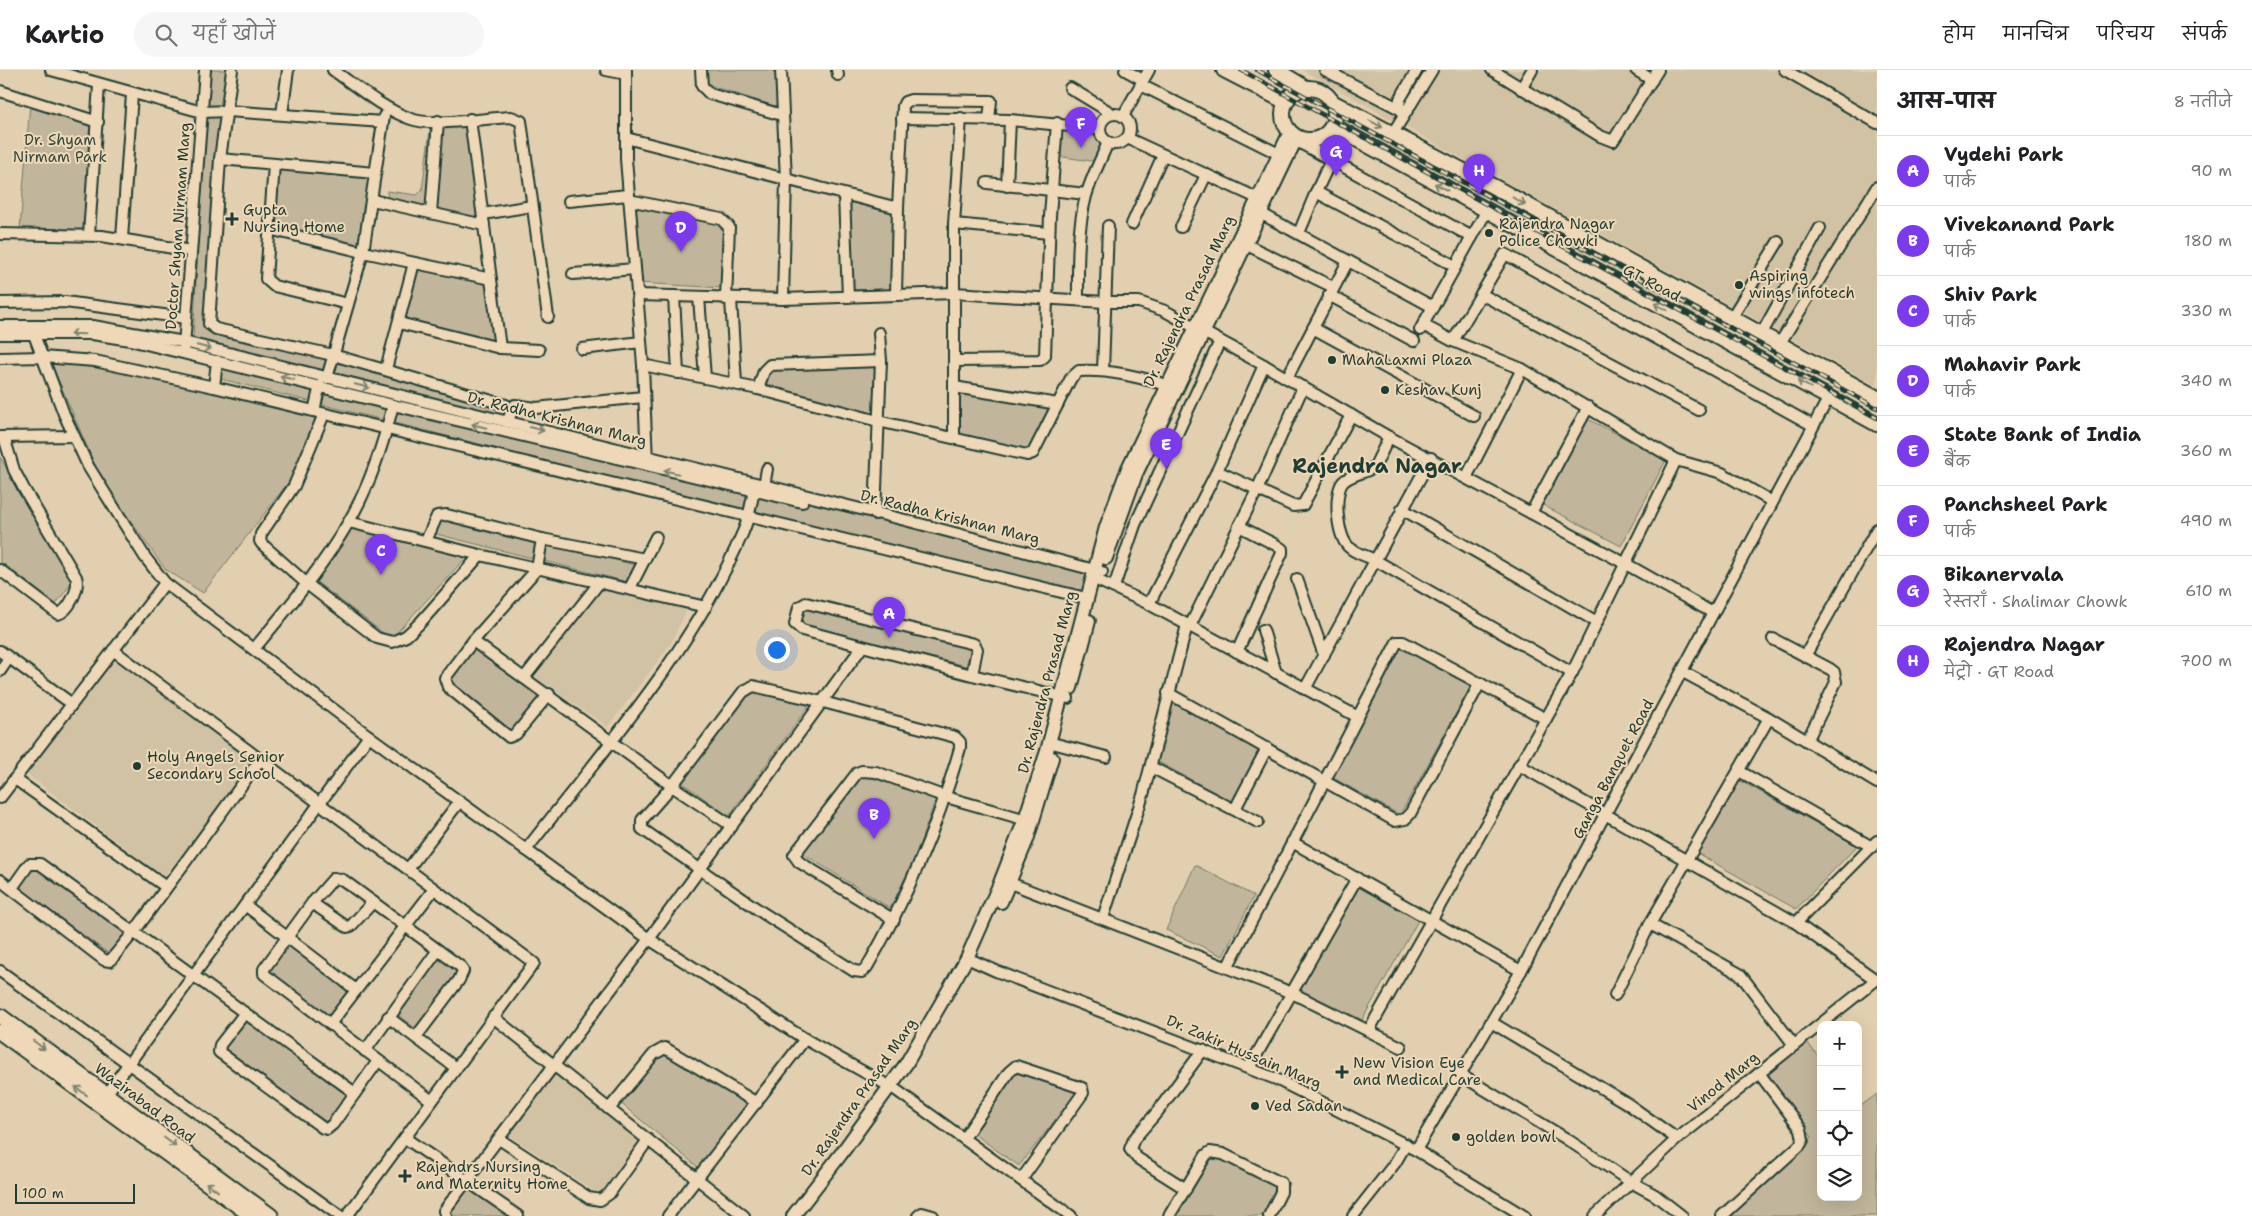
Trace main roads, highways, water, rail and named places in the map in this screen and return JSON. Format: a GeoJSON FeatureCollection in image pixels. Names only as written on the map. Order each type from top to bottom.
{"type":"FeatureCollection","features":[{"type":"Feature","properties":{"kind":"highway"},"geometry":{"type":"LineString","coordinates":[[1224,70],[1286,102]]}},
{"type":"Feature","properties":{"kind":"highway"},"geometry":{"type":"LineString","coordinates":[[1276,70],[1306,88],[1321,91],[1332,102],[1336,111],[1333,126],[1326,134],[1317,139],[1307,140],[1294,136],[1283,117],[1286,102],[1292,94],[1306,88]]}},
{"type":"Feature","properties":{"kind":"highway","name":"GT Road"},"geometry":{"type":"LineString","coordinates":[[1332,102],[1393,133],[1780,343],[1877,398]]}},
{"type":"Feature","properties":{"kind":"highway","name":"GT Road"},"geometry":{"type":"LineString","coordinates":[[1333,126],[1486,212],[1877,424]]}},
{"type":"Feature","properties":{"kind":"highway","name":"Wazirabad Road"},"geometry":{"type":"LineString","coordinates":[[0,1016],[103,1100],[252,1216]]}},
{"type":"Feature","properties":{"kind":"highway","name":"Wazirabad Road"},"geometry":{"type":"LineString","coordinates":[[0,1032],[103,1100],[271,1216]]}},
{"type":"Feature","properties":{"kind":"main road","name":"Dr. Rajendra Prasad Marg"},"geometry":{"type":"LineString","coordinates":[[802,1216],[893,1088],[971,959],[1010,883],[1098,574],[1114,531],[1136,474],[1257,198],[1279,154],[1294,136]]}},
{"type":"Feature","properties":{"kind":"main road","name":"Dr. Rajendra Prasad Marg"},"geometry":{"type":"LineString","coordinates":[[971,959],[1000,883],[1029,820],[1056,744],[1064,697],[1086,598],[1098,574],[1106,527],[1128,468],[1167,385],[1245,244],[1294,136]]}},
{"type":"Feature","properties":{"kind":"main road","name":"Dr. Rajendra Prasad Marg"},"geometry":{"type":"LineString","coordinates":[[793,1216],[893,1088]]}},
{"type":"Feature","properties":{"kind":"railway"},"geometry":{"type":"LineString","coordinates":[[1241,70],[1877,418]]}},
{"type":"Feature","properties":{"kind":"railway"},"geometry":{"type":"LineString","coordinates":[[1257,70],[1877,408]]}},
{"type":"Feature","properties":{"kind":"place","name":"Panchsheel Park"},"geometry":{"type":"Point","coordinates":[1081,148]}},
{"type":"Feature","properties":{"kind":"place","name":"Bikanervala"},"geometry":{"type":"Point","coordinates":[1336,176]}},
{"type":"Feature","properties":{"kind":"place","name":"Rajendra Nagar"},"geometry":{"type":"Point","coordinates":[1479,195]}},
{"type":"Feature","properties":{"kind":"place","name":"Gupta Nursing Home"},"geometry":{"type":"Point","coordinates":[232,219]}},
{"type":"Feature","properties":{"kind":"place","name":"Rajendra Nagar Police Chowki"},"geometry":{"type":"Point","coordinates":[1489,233]}},
{"type":"Feature","properties":{"kind":"place","name":"Mahavir Park"},"geometry":{"type":"Point","coordinates":[681,252]}},
{"type":"Feature","properties":{"kind":"place","name":"Aspiring wings infotech"},"geometry":{"type":"Point","coordinates":[1739,285]}},
{"type":"Feature","properties":{"kind":"place","name":"MahaLaxmi Plaza"},"geometry":{"type":"Point","coordinates":[1332,360]}},
{"type":"Feature","properties":{"kind":"place","name":"Keshav Kunj"},"geometry":{"type":"Point","coordinates":[1385,390]}},
{"type":"Feature","properties":{"kind":"place","name":"State Bank of India"},"geometry":{"type":"Point","coordinates":[1166,469]}},
{"type":"Feature","properties":{"kind":"place","name":"Shiv Park"},"geometry":{"type":"Point","coordinates":[381,575]}},
{"type":"Feature","properties":{"kind":"place","name":"Vydehi Park"},"geometry":{"type":"Point","coordinates":[889,638]}},
{"type":"Feature","properties":{"kind":"place","name":"Holy Angels Senior Secondary School"},"geometry":{"type":"Point","coordinates":[137,766]}},
{"type":"Feature","properties":{"kind":"place","name":"Vivekanand Park"},"geometry":{"type":"Point","coordinates":[874,839]}},
{"type":"Feature","properties":{"kind":"place","name":"New Vision Eye and Medical Care"},"geometry":{"type":"Point","coordinates":[1342,1072]}},
{"type":"Feature","properties":{"kind":"place","name":"Ved Sadan"},"geometry":{"type":"Point","coordinates":[1255,1106]}},
{"type":"Feature","properties":{"kind":"place","name":"golden bowl"},"geometry":{"type":"Point","coordinates":[1456,1137]}},
{"type":"Feature","properties":{"kind":"place","name":"Rajendrs Nursing and Maternity Home"},"geometry":{"type":"Point","coordinates":[405,1176]}},
{"type":"Feature","properties":{"kind":"district","name":"Rajendra Nagar"},"geometry":{"type":"Point","coordinates":[1377,466]}},
{"type":"Feature","properties":{"kind":"park label","name":"Dr. Shyam Nirmam Park"},"geometry":{"type":"Point","coordinates":[60,148]}}]}
